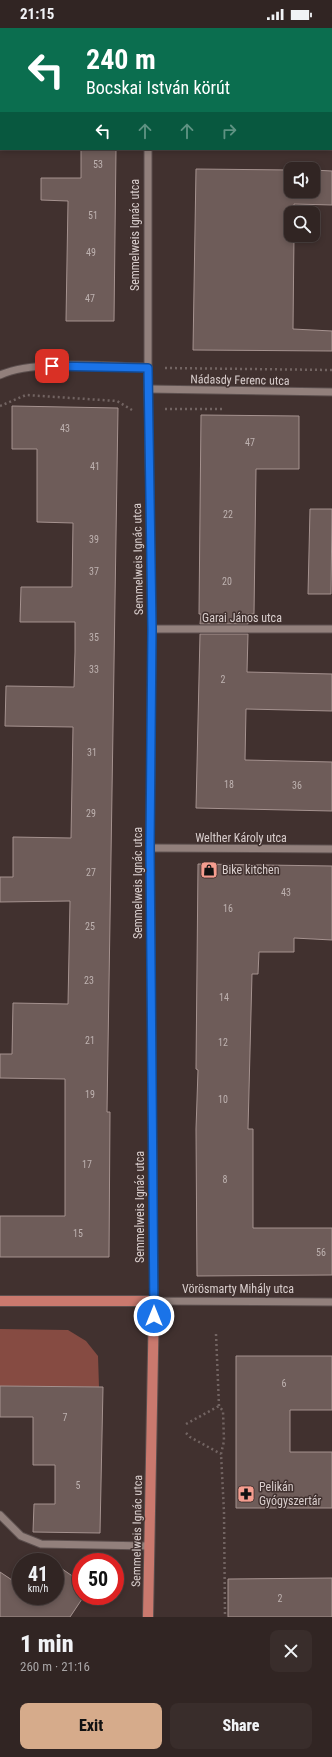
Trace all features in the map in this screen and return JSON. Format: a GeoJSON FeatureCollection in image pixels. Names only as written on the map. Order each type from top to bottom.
{"type":"FeatureCollection","features":[{"type":"Feature","properties":{"kind":"main road","name":"Vörösmarty Mihály utca"},"geometry":{"type":"LineString","coordinates":[[0,1301],[154,1302]]}},
{"type":"Feature","properties":{"kind":"main road","name":"Semmelweis Ignác utca"},"geometry":{"type":"LineString","coordinates":[[148,1617],[154,1302]]}},
{"type":"Feature","properties":{"kind":"street","name":"Semmelweis Ignác utca"},"geometry":{"type":"LineString","coordinates":[[148,150],[148,389],[152,629],[150,848],[154,1302]]}},
{"type":"Feature","properties":{"kind":"street"},"geometry":{"type":"LineString","coordinates":[[0,375],[11,371],[52,366],[148,368]]}},
{"type":"Feature","properties":{"kind":"street","name":"Nádasdy Ferenc utca"},"geometry":{"type":"LineString","coordinates":[[148,389],[332,392]]}},
{"type":"Feature","properties":{"kind":"street","name":"Garai János utca"},"geometry":{"type":"LineString","coordinates":[[152,629],[332,629]]}},
{"type":"Feature","properties":{"kind":"street","name":"Welther Károly utca"},"geometry":{"type":"LineString","coordinates":[[150,848],[332,849]]}},
{"type":"Feature","properties":{"kind":"street","name":"Vörösmarty Mihály utca"},"geometry":{"type":"LineString","coordinates":[[154,1302],[332,1302]]}},
{"type":"Feature","properties":{"kind":"street"},"geometry":{"type":"LineString","coordinates":[[0,1515],[21,1536],[41,1544],[149,1546]]}},
{"type":"Feature","properties":{"kind":"path"},"geometry":{"type":"LineString","coordinates":[[148,368],[332,370]]}},
{"type":"Feature","properties":{"kind":"path"},"geometry":{"type":"LineString","coordinates":[[216,1334],[219,1406],[223,1412],[224,1441],[221,1454],[224,1512],[225,1617]]}},
{"type":"Feature","properties":{"kind":"path"},"geometry":{"type":"LineString","coordinates":[[186,1424],[219,1406]]}},
{"type":"Feature","properties":{"kind":"path"},"geometry":{"type":"LineString","coordinates":[[186,1433],[190,1438],[221,1454]]}},
{"type":"Feature","properties":{"kind":"shaded area"},"geometry":{"type":"Polygon","coordinates":[[[0,1329],[68,1330],[86,1341],[98,1356],[99,1387],[0,1386],[0,1329]]]}},
{"type":"Feature","properties":{"kind":"building"},"geometry":{"type":"Polygon","coordinates":[[[81,150],[116,150],[114,321],[66,321],[68,201],[41,200],[41,178],[81,178],[81,150]]]}},
{"type":"Feature","properties":{"kind":"building"},"geometry":{"type":"Polygon","coordinates":[[[196,169],[284,170],[284,198],[320,198],[320,170],[332,171],[332,205],[294,204],[294,206],[284,206],[284,242],[294,242],[293,329],[332,331],[332,351],[193,350],[196,169]]]}},
{"type":"Feature","properties":{"kind":"building"},"geometry":{"type":"Polygon","coordinates":[[[12,406],[118,408],[107,1112],[110,1112],[109,1257],[0,1257],[0,1216],[65,1216],[65,1079],[0,1078],[0,1054],[12,1054],[13,1003],[68,1004],[70,901],[0,902],[0,877],[13,877],[13,837],[71,838],[73,727],[5,726],[6,686],[74,687],[75,652],[75,622],[20,622],[21,587],[72,587],[73,523],[37,522],[37,449],[12,449],[12,406]]]}},
{"type":"Feature","properties":{"kind":"building"},"geometry":{"type":"Polygon","coordinates":[[[201,415],[299,416],[299,469],[256,469],[254,614],[248,614],[248,624],[200,624],[201,415]]]}},
{"type":"Feature","properties":{"kind":"building"},"geometry":{"type":"Polygon","coordinates":[[[310,509],[332,509],[331,594],[308,594],[310,509]]]}},
{"type":"Feature","properties":{"kind":"building"},"geometry":{"type":"Polygon","coordinates":[[[200,634],[248,634],[247,672],[332,674],[332,711],[246,709],[245,760],[332,762],[332,811],[196,808],[200,634]]]}},
{"type":"Feature","properties":{"kind":"building"},"geometry":{"type":"Polygon","coordinates":[[[198,864],[332,866],[332,940],[294,938],[294,952],[259,952],[258,974],[252,974],[248,1129],[253,1129],[253,1228],[332,1228],[332,1275],[197,1276],[196,1129],[198,1070],[196,1069],[198,864]]]}},
{"type":"Feature","properties":{"kind":"building"},"geometry":{"type":"Polygon","coordinates":[[[236,1356],[332,1356],[332,1410],[290,1410],[290,1452],[332,1452],[332,1508],[236,1508],[236,1356]]]}},
{"type":"Feature","properties":{"kind":"building"},"geometry":{"type":"Polygon","coordinates":[[[0,1386],[103,1387],[100,1533],[33,1532],[34,1504],[55,1504],[55,1465],[33,1465],[33,1417],[0,1417],[0,1386]]]}},
{"type":"Feature","properties":{"kind":"building"},"geometry":{"type":"Polygon","coordinates":[[[64,1570],[72,1576],[72,1605],[78,1605],[70,1617],[0,1617],[0,1572],[12,1580],[12,1605],[64,1605],[64,1570]]]}},
{"type":"Feature","properties":{"kind":"building"},"geometry":{"type":"Polygon","coordinates":[[[332,1578],[332,1617],[228,1617],[228,1579],[332,1578]]]}},
{"type":"Feature","properties":{"kind":"place","name":"Bike kitchen"},"geometry":{"type":"Point","coordinates":[209,870]}},
{"type":"Feature","properties":{"kind":"place","name":"Pelikán Gyógyszertár"},"geometry":{"type":"Point","coordinates":[246,1494]}},
{"type":"Feature","properties":{"kind":"route"},"geometry":{"type":"LineString","coordinates":[[52,366],[148,368],[152,629],[150,848],[154,1316]]}}]}
